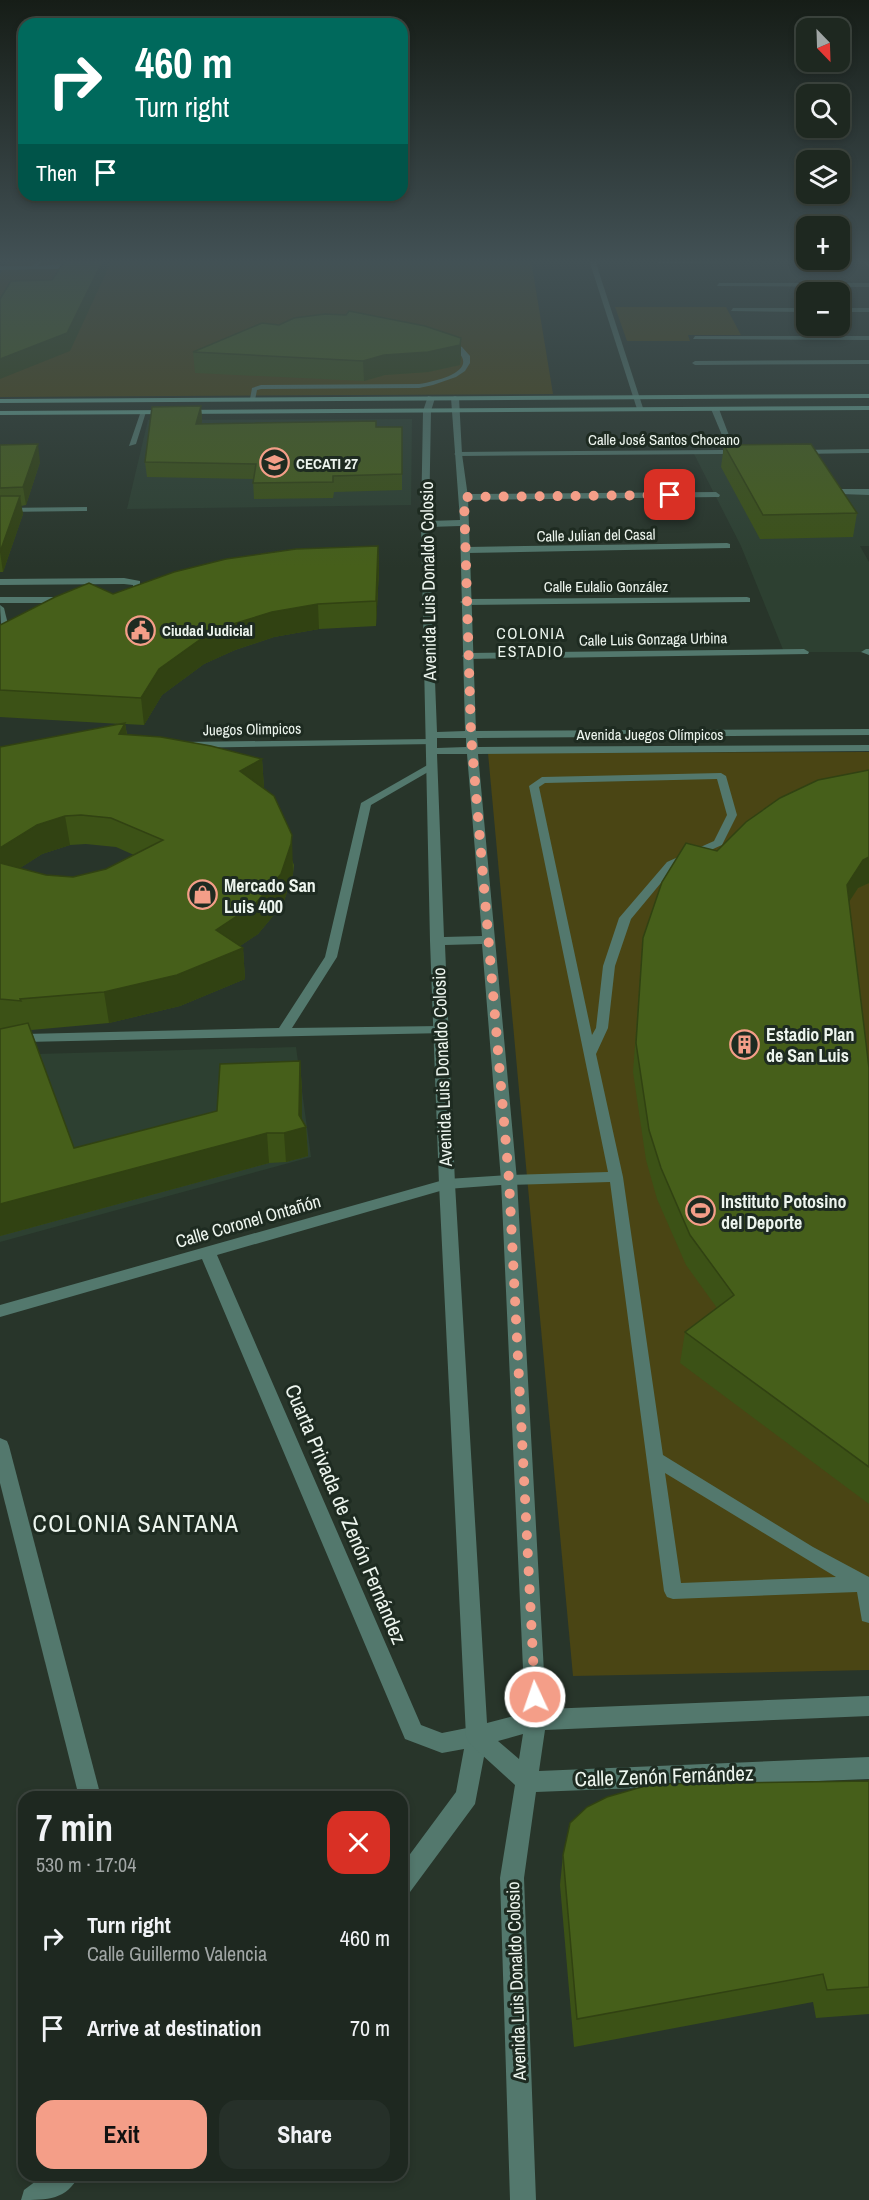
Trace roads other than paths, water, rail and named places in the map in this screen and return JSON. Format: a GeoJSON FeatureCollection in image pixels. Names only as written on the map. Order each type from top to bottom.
{"type":"FeatureCollection","features":[{"type":"Feature","properties":{"kind":"main road"},"geometry":{"type":"LineString","coordinates":[[0,401],[869,396]]}},
{"type":"Feature","properties":{"kind":"main road"},"geometry":{"type":"LineString","coordinates":[[143,412],[144,400]]}},
{"type":"Feature","properties":{"kind":"main road"},"geometry":{"type":"LineString","coordinates":[[0,413],[869,408]]}},
{"type":"Feature","properties":{"kind":"street"},"geometry":{"type":"LineString","coordinates":[[625,363],[640,409]]}},
{"type":"Feature","properties":{"kind":"street"},"geometry":{"type":"LineString","coordinates":[[695,363],[753,363]]}},
{"type":"Feature","properties":{"kind":"street","name":"Avenida Luis Donaldo Colosio"},"geometry":{"type":"LineString","coordinates":[[431,398],[427,411],[425,524],[437,941],[447,1184],[477,1736]]}},
{"type":"Feature","properties":{"kind":"street","name":"Avenida Luis Donaldo Colosio"},"geometry":{"type":"LineString","coordinates":[[455,398],[458,454],[464,497],[465,603],[471,743],[509,1180],[536,1720],[512,1878],[523,2200]]}},
{"type":"Feature","properties":{"kind":"street"},"geometry":{"type":"LineString","coordinates":[[715,409],[734,452]]}},
{"type":"Feature","properties":{"kind":"street"},"geometry":{"type":"LineString","coordinates":[[784,451],[869,451]]}},
{"type":"Feature","properties":{"kind":"street","name":"Calle José Santos Chocano"},"geometry":{"type":"LineString","coordinates":[[458,454],[743,452]]}},
{"type":"Feature","properties":{"kind":"street"},"geometry":{"type":"LineString","coordinates":[[839,492],[869,492]]}},
{"type":"Feature","properties":{"kind":"street"},"geometry":{"type":"LineString","coordinates":[[464,497],[716,495]]}},
{"type":"Feature","properties":{"kind":"street"},"geometry":{"type":"LineString","coordinates":[[425,524],[465,524]]}},
{"type":"Feature","properties":{"kind":"street","name":"Calle Julian del Casal"},"geometry":{"type":"LineString","coordinates":[[466,550],[727,546]]}},
{"type":"Feature","properties":{"kind":"street","name":"Calle Eulalio González"},"geometry":{"type":"LineString","coordinates":[[465,603],[747,600]]}},
{"type":"Feature","properties":{"kind":"street","name":"Calle Luis Gonzaga Urbina"},"geometry":{"type":"LineString","coordinates":[[467,656],[804,652]]}},
{"type":"Feature","properties":{"kind":"street","name":"Avenida Juegos Olímpicos"},"geometry":{"type":"LineString","coordinates":[[431,748],[471,743],[869,732]]}},
{"type":"Feature","properties":{"kind":"street","name":"Avenida Juegos Olímpicos"},"geometry":{"type":"LineString","coordinates":[[471,743],[869,748]]}},
{"type":"Feature","properties":{"kind":"street","name":"Juegos Olimpicos"},"geometry":{"type":"LineString","coordinates":[[168,745],[431,748]]}},
{"type":"Feature","properties":{"kind":"street"},"geometry":{"type":"LineString","coordinates":[[437,941],[488,940]]}},
{"type":"Feature","properties":{"kind":"street","name":"Calle Coronel Ontañón"},"geometry":{"type":"LineString","coordinates":[[0,1311],[447,1184],[509,1180]]}},
{"type":"Feature","properties":{"kind":"street","name":"Cuarta Privada de Zenón Fernández"},"geometry":{"type":"LineString","coordinates":[[208,1253],[414,1732],[441,1743],[477,1736]]}},
{"type":"Feature","properties":{"kind":"street"},"geometry":{"type":"LineString","coordinates":[[0,1446],[88,1791]]}},
{"type":"Feature","properties":{"kind":"street"},"geometry":{"type":"LineString","coordinates":[[477,1736],[536,1720],[869,1707]]}},
{"type":"Feature","properties":{"kind":"street"},"geometry":{"type":"LineString","coordinates":[[477,1736],[528,1782]]}},
{"type":"Feature","properties":{"kind":"street"},"geometry":{"type":"LineString","coordinates":[[408,1876],[467,1796],[477,1736]]}},
{"type":"Feature","properties":{"kind":"street","name":"Calle Zenón Fernández"},"geometry":{"type":"LineString","coordinates":[[528,1782],[869,1768]]}},
{"type":"Feature","properties":{"kind":"street"},"geometry":{"type":"LineString","coordinates":[[34,2200],[58,2181]]}},
{"type":"Feature","properties":{"kind":"lane"},"geometry":{"type":"LineString","coordinates":[[253,399],[255,389],[261,387],[429,385],[452,379],[463,372],[468,363]]}},
{"type":"Feature","properties":{"kind":"lane"},"geometry":{"type":"LineString","coordinates":[[429,385],[431,398]]}},
{"type":"Feature","properties":{"kind":"lane"},"geometry":{"type":"LineString","coordinates":[[132,444],[143,412]]}},
{"type":"Feature","properties":{"kind":"lane"},"geometry":{"type":"LineString","coordinates":[[0,510],[84,509]]}},
{"type":"Feature","properties":{"kind":"lane"},"geometry":{"type":"LineString","coordinates":[[0,582],[124,581],[137,583],[136,595],[117,602]]}},
{"type":"Feature","properties":{"kind":"lane"},"geometry":{"type":"LineString","coordinates":[[0,600],[72,600]]}},
{"type":"Feature","properties":{"kind":"lane"},"geometry":{"type":"LineString","coordinates":[[0,608],[4,645],[17,638]]}},
{"type":"Feature","properties":{"kind":"lane"},"geometry":{"type":"LineString","coordinates":[[282,1032],[331,957],[366,803],[431,748]]}},
{"type":"Feature","properties":{"kind":"lane"},"geometry":{"type":"LineString","coordinates":[[590,1054],[602,1028],[609,966],[625,918],[671,864],[718,843],[732,815],[721,776],[542,780],[534,786],[590,1054],[616,1177],[673,1591],[867,1585]]}},
{"type":"Feature","properties":{"kind":"lane"},"geometry":{"type":"LineString","coordinates":[[0,1036],[25,1038],[441,1030]]}},
{"type":"Feature","properties":{"kind":"lane"},"geometry":{"type":"LineString","coordinates":[[509,1180],[616,1177]]}},
{"type":"Feature","properties":{"kind":"lane"},"geometry":{"type":"LineString","coordinates":[[656,1459],[807,1552],[867,1585]]}},
{"type":"Feature","properties":{"kind":"lane"},"geometry":{"type":"LineString","coordinates":[[867,1585],[869,1615]]}},
{"type":"Feature","properties":{"kind":"place","name":"CECATI 27"},"geometry":{"type":"Point","coordinates":[275,463]}},
{"type":"Feature","properties":{"kind":"place","name":"Ciudad Judicial"},"geometry":{"type":"Point","coordinates":[141,630]}},
{"type":"Feature","properties":{"kind":"place","name":"Mercado San Luis 400"},"geometry":{"type":"Point","coordinates":[203,895]}},
{"type":"Feature","properties":{"kind":"place","name":"Estadio Plan de San Luis"},"geometry":{"type":"Point","coordinates":[745,1044]}},
{"type":"Feature","properties":{"kind":"place","name":"Instituto Potosino del Deporte"},"geometry":{"type":"Point","coordinates":[700,1211]}},
{"type":"Feature","properties":{"kind":"district","name":"COLONIA ESTADIO"},"geometry":{"type":"Point","coordinates":[531,642]}},
{"type":"Feature","properties":{"kind":"district","name":"COLONIA SANTANA"},"geometry":{"type":"Point","coordinates":[136,1523]}}]}
